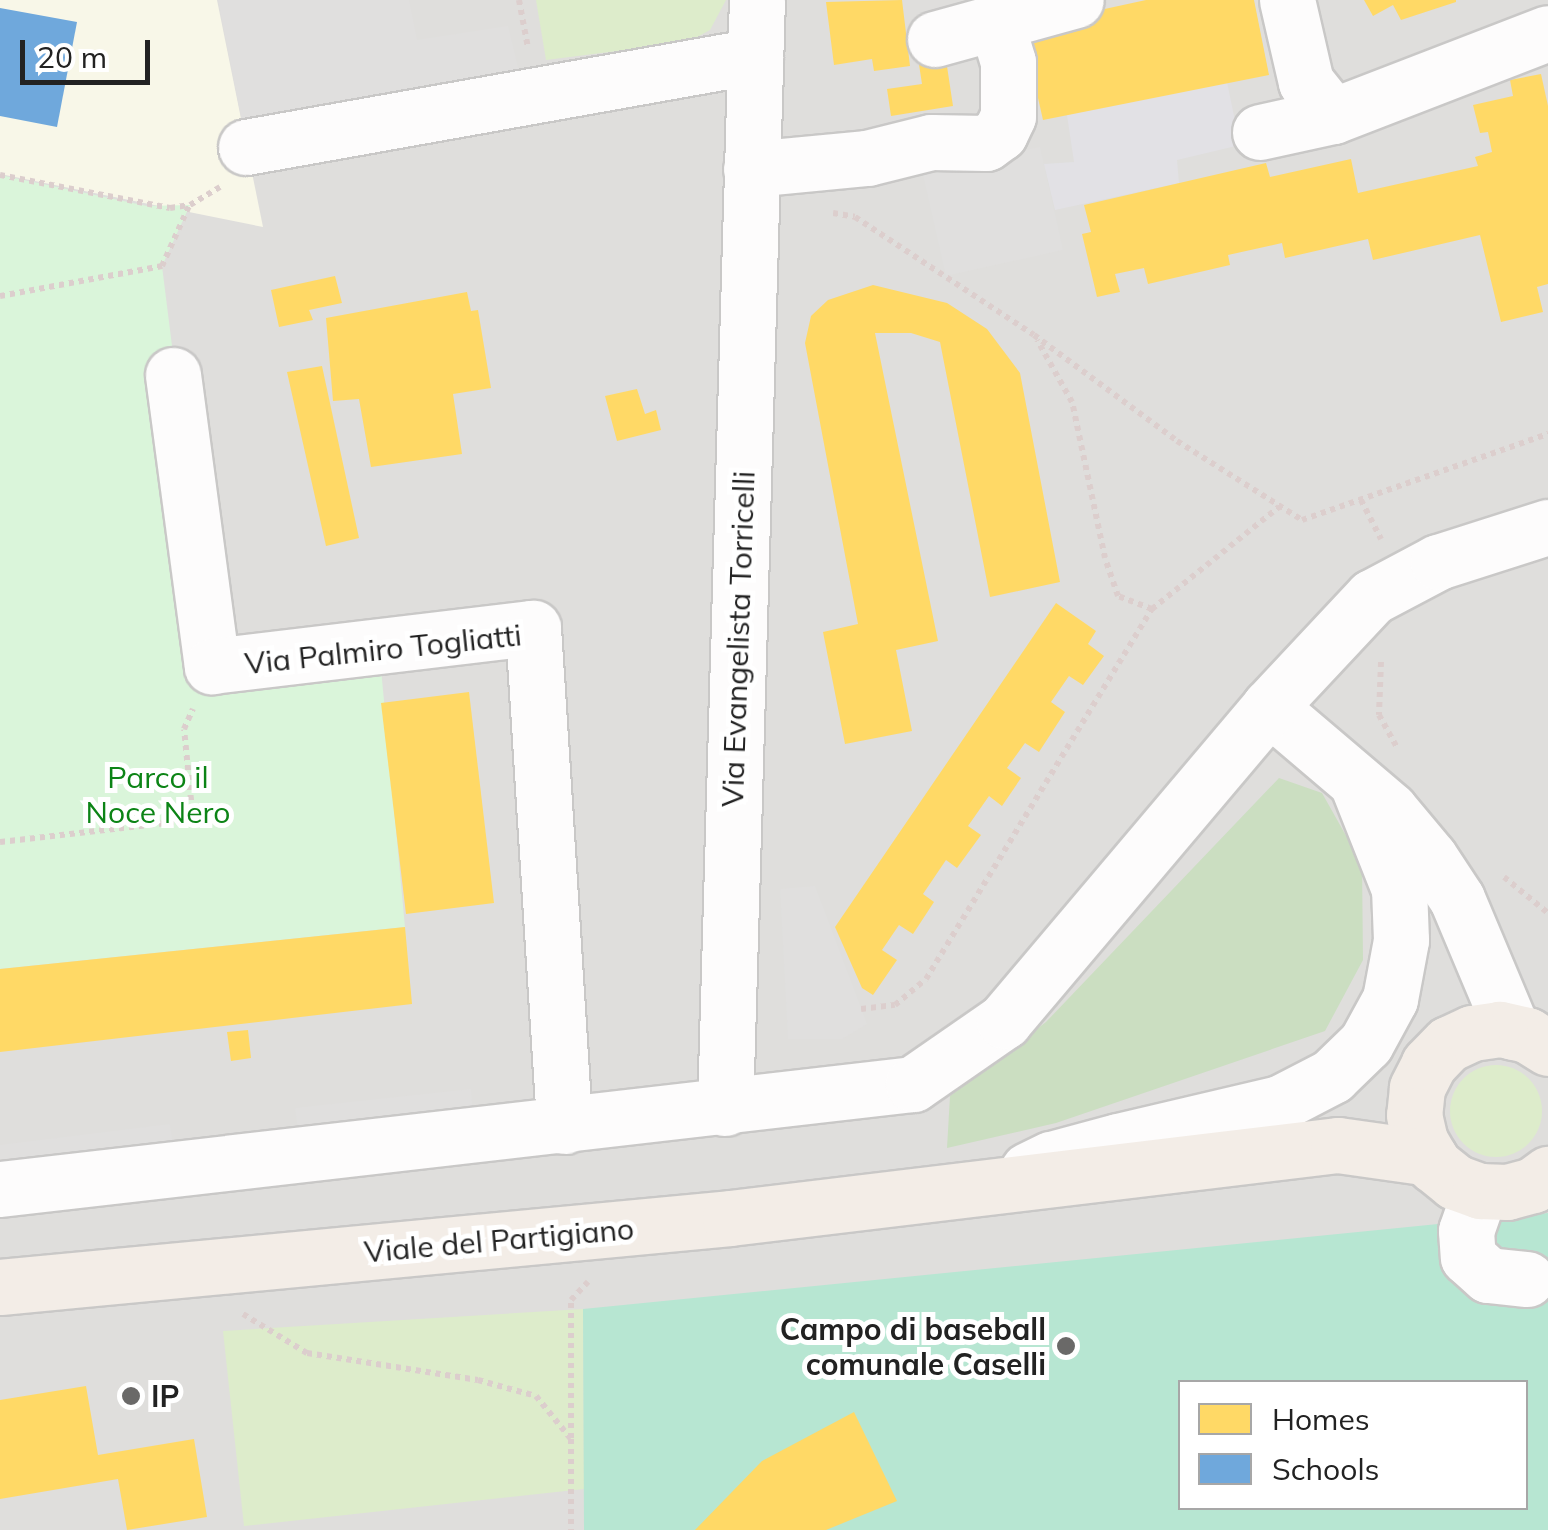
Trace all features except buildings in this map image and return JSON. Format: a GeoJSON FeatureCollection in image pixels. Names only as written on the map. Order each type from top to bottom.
{"type":"FeatureCollection","features":[{"type":"Feature","properties":{"kind":"main road"},"geometry":{"type":"LineString","coordinates":[[1508,1039],[1429,1064],[1416,1102],[1420,1142],[1430,1158],[1455,1182],[1480,1192],[1507,1192],[1548,1174]]}},
{"type":"Feature","properties":{"kind":"main road"},"geometry":{"type":"LineString","coordinates":[[1338,1145],[1416,1102]]}},
{"type":"Feature","properties":{"kind":"main road","name":"Viale del Partigiano"},"geometry":{"type":"LineString","coordinates":[[0,1287],[638,1226],[1338,1145],[1430,1158]]}},
{"type":"Feature","properties":{"kind":"street","name":"Via Evangelista Torricelli"},"geometry":{"type":"LineString","coordinates":[[725,1108],[757,0]]}},
{"type":"Feature","properties":{"kind":"street"},"geometry":{"type":"LineString","coordinates":[[935,39],[995,19],[1076,0]]}},
{"type":"Feature","properties":{"kind":"street"},"geometry":{"type":"LineString","coordinates":[[1286,0],[1306,82],[1333,116]]}},
{"type":"Feature","properties":{"kind":"street"},"geometry":{"type":"LineString","coordinates":[[750,190],[931,142],[986,143],[1000,134],[1008,116],[1008,62],[995,19]]}},
{"type":"Feature","properties":{"kind":"street"},"geometry":{"type":"LineString","coordinates":[[1260,132],[1333,116],[1548,33]]}},
{"type":"Feature","properties":{"kind":"street"},"geometry":{"type":"LineString","coordinates":[[238,161],[755,56]]}},
{"type":"Feature","properties":{"kind":"street","name":"Via Palmiro Togliatti"},"geometry":{"type":"LineString","coordinates":[[173,375],[212,666],[533,628],[564,1126]]}},
{"type":"Feature","properties":{"kind":"street"},"geometry":{"type":"LineString","coordinates":[[0,1189],[913,1084],[1004,1021],[1269,707],[1372,597],[1438,562],[1548,528]]}},
{"type":"Feature","properties":{"kind":"street"},"geometry":{"type":"LineString","coordinates":[[1269,707],[1380,771],[1390,810],[1430,858],[1457,899],[1508,1039]]}},
{"type":"Feature","properties":{"kind":"street","name":"Viale del Partigiano"},"geometry":{"type":"LineString","coordinates":[[996,1186],[1051,1159],[1280,1102],[1332,1076],[1366,1043],[1390,999],[1401,940],[1400,888],[1380,771]]}},
{"type":"Feature","properties":{"kind":"street"},"geometry":{"type":"LineString","coordinates":[[1480,1192],[1466,1231],[1468,1257],[1488,1275],[1527,1280]]}},
{"type":"Feature","properties":{"kind":"path"},"geometry":{"type":"LineString","coordinates":[[0,175],[147,206],[190,204],[213,194],[238,161]]}},
{"type":"Feature","properties":{"kind":"path"},"geometry":{"type":"LineString","coordinates":[[750,190],[854,216],[1034,335],[1177,442],[1302,520],[1548,434]]}},
{"type":"Feature","properties":{"kind":"path"},"geometry":{"type":"LineString","coordinates":[[0,296],[162,266],[190,204]]}},
{"type":"Feature","properties":{"kind":"path"},"geometry":{"type":"LineString","coordinates":[[1034,335],[1072,402],[1105,558],[1118,596],[1152,610]]}},
{"type":"Feature","properties":{"kind":"path"},"geometry":{"type":"LineString","coordinates":[[1361,500],[1402,581]]}},
{"type":"Feature","properties":{"kind":"path"},"geometry":{"type":"LineString","coordinates":[[861,1009],[895,1005],[926,979],[1152,610],[1280,506]]}},
{"type":"Feature","properties":{"kind":"path"},"geometry":{"type":"LineString","coordinates":[[1380,771],[1381,657]]}},
{"type":"Feature","properties":{"kind":"path"},"geometry":{"type":"LineString","coordinates":[[0,842],[193,820],[184,730],[212,666]]}},
{"type":"Feature","properties":{"kind":"path"},"geometry":{"type":"LineString","coordinates":[[1500,874],[1548,913]]}},
{"type":"Feature","properties":{"kind":"path"},"geometry":{"type":"LineString","coordinates":[[571,1530],[571,1300],[638,1226]]}},
{"type":"Feature","properties":{"kind":"path"},"geometry":{"type":"LineString","coordinates":[[204,1268],[243,1314],[308,1353],[478,1380],[536,1396],[571,1439]]}},
{"type":"Feature","properties":{"kind":"shaded area"},"geometry":{"type":"Polygon","coordinates":[[[0,0],[1548,0],[1548,1530],[0,1530],[0,0]]]}},
{"type":"Feature","properties":{"kind":"shaded area"},"geometry":{"type":"Polygon","coordinates":[[[0,0],[217,0],[263,227],[0,174],[0,0]]]}},
{"type":"Feature","properties":{"kind":"shaded area"},"geometry":{"type":"Polygon","coordinates":[[[218,0],[409,0],[417,40],[508,26],[521,80],[243,127],[218,0]]]}},
{"type":"Feature","properties":{"kind":"shaded area"},"geometry":{"type":"Polygon","coordinates":[[[1227,82],[1240,145],[1177,160],[1179,183],[1055,210],[1044,164],[1074,162],[1067,115],[1227,82]]]}},
{"type":"Feature","properties":{"kind":"shaded area"},"geometry":{"type":"Polygon","coordinates":[[[1040,147],[1063,250],[946,276],[922,170],[1040,147]]]}},
{"type":"Feature","properties":{"kind":"shaded area"},"geometry":{"type":"Polygon","coordinates":[[[815,886],[867,1024],[842,1039],[788,1039],[780,889],[815,886]]]}},
{"type":"Feature","properties":{"kind":"shaded area"},"geometry":{"type":"Polygon","coordinates":[[[471,1089],[475,1136],[301,1156],[295,1108],[471,1089]]]}},
{"type":"Feature","properties":{"kind":"shaded area"},"geometry":{"type":"Polygon","coordinates":[[[170,1124],[176,1170],[0,1189],[0,1145],[170,1124]]]}},
{"type":"Feature","properties":{"kind":"green space"},"geometry":{"type":"Polygon","coordinates":[[[536,0],[726,0],[710,30],[688,42],[546,60],[536,0]]]}},
{"type":"Feature","properties":{"kind":"green space","name":"Parco il Noce Nero"},"geometry":{"type":"Polygon","coordinates":[[[0,175],[147,206],[190,205],[162,266],[209,641],[379,647],[405,927],[0,969],[0,175]]]}},
{"type":"Feature","properties":{"kind":"green space"},"geometry":{"type":"Polygon","coordinates":[[[1279,778],[1322,793],[1362,864],[1363,960],[1325,1031],[1056,1123],[947,1148],[950,1096],[1046,1022],[1279,778]]]}},
{"type":"Feature","properties":{"kind":"green space"},"geometry":{"type":"Polygon","coordinates":[[[1496,1065],[1514,1068],[1529,1078],[1539,1093],[1539,1129],[1529,1144],[1514,1154],[1496,1157],[1478,1154],[1463,1144],[1453,1129],[1450,1111],[1453,1093],[1463,1078],[1478,1068],[1496,1065]]]}},
{"type":"Feature","properties":{"kind":"green space","name":"Campo di baseball comunale Caselli"},"geometry":{"type":"Polygon","coordinates":[[[1548,1213],[1548,1530],[584,1530],[583,1309],[1548,1213]]]}},
{"type":"Feature","properties":{"kind":"green space"},"geometry":{"type":"Polygon","coordinates":[[[583,1309],[584,1489],[244,1526],[223,1331],[583,1309]]]}},
{"type":"Feature","properties":{"kind":"place","name":"Campo di baseball comunale Caselli"},"geometry":{"type":"Point","coordinates":[1066,1346]}},
{"type":"Feature","properties":{"kind":"place","name":"IP"},"geometry":{"type":"Point","coordinates":[131,1396]}}]}
